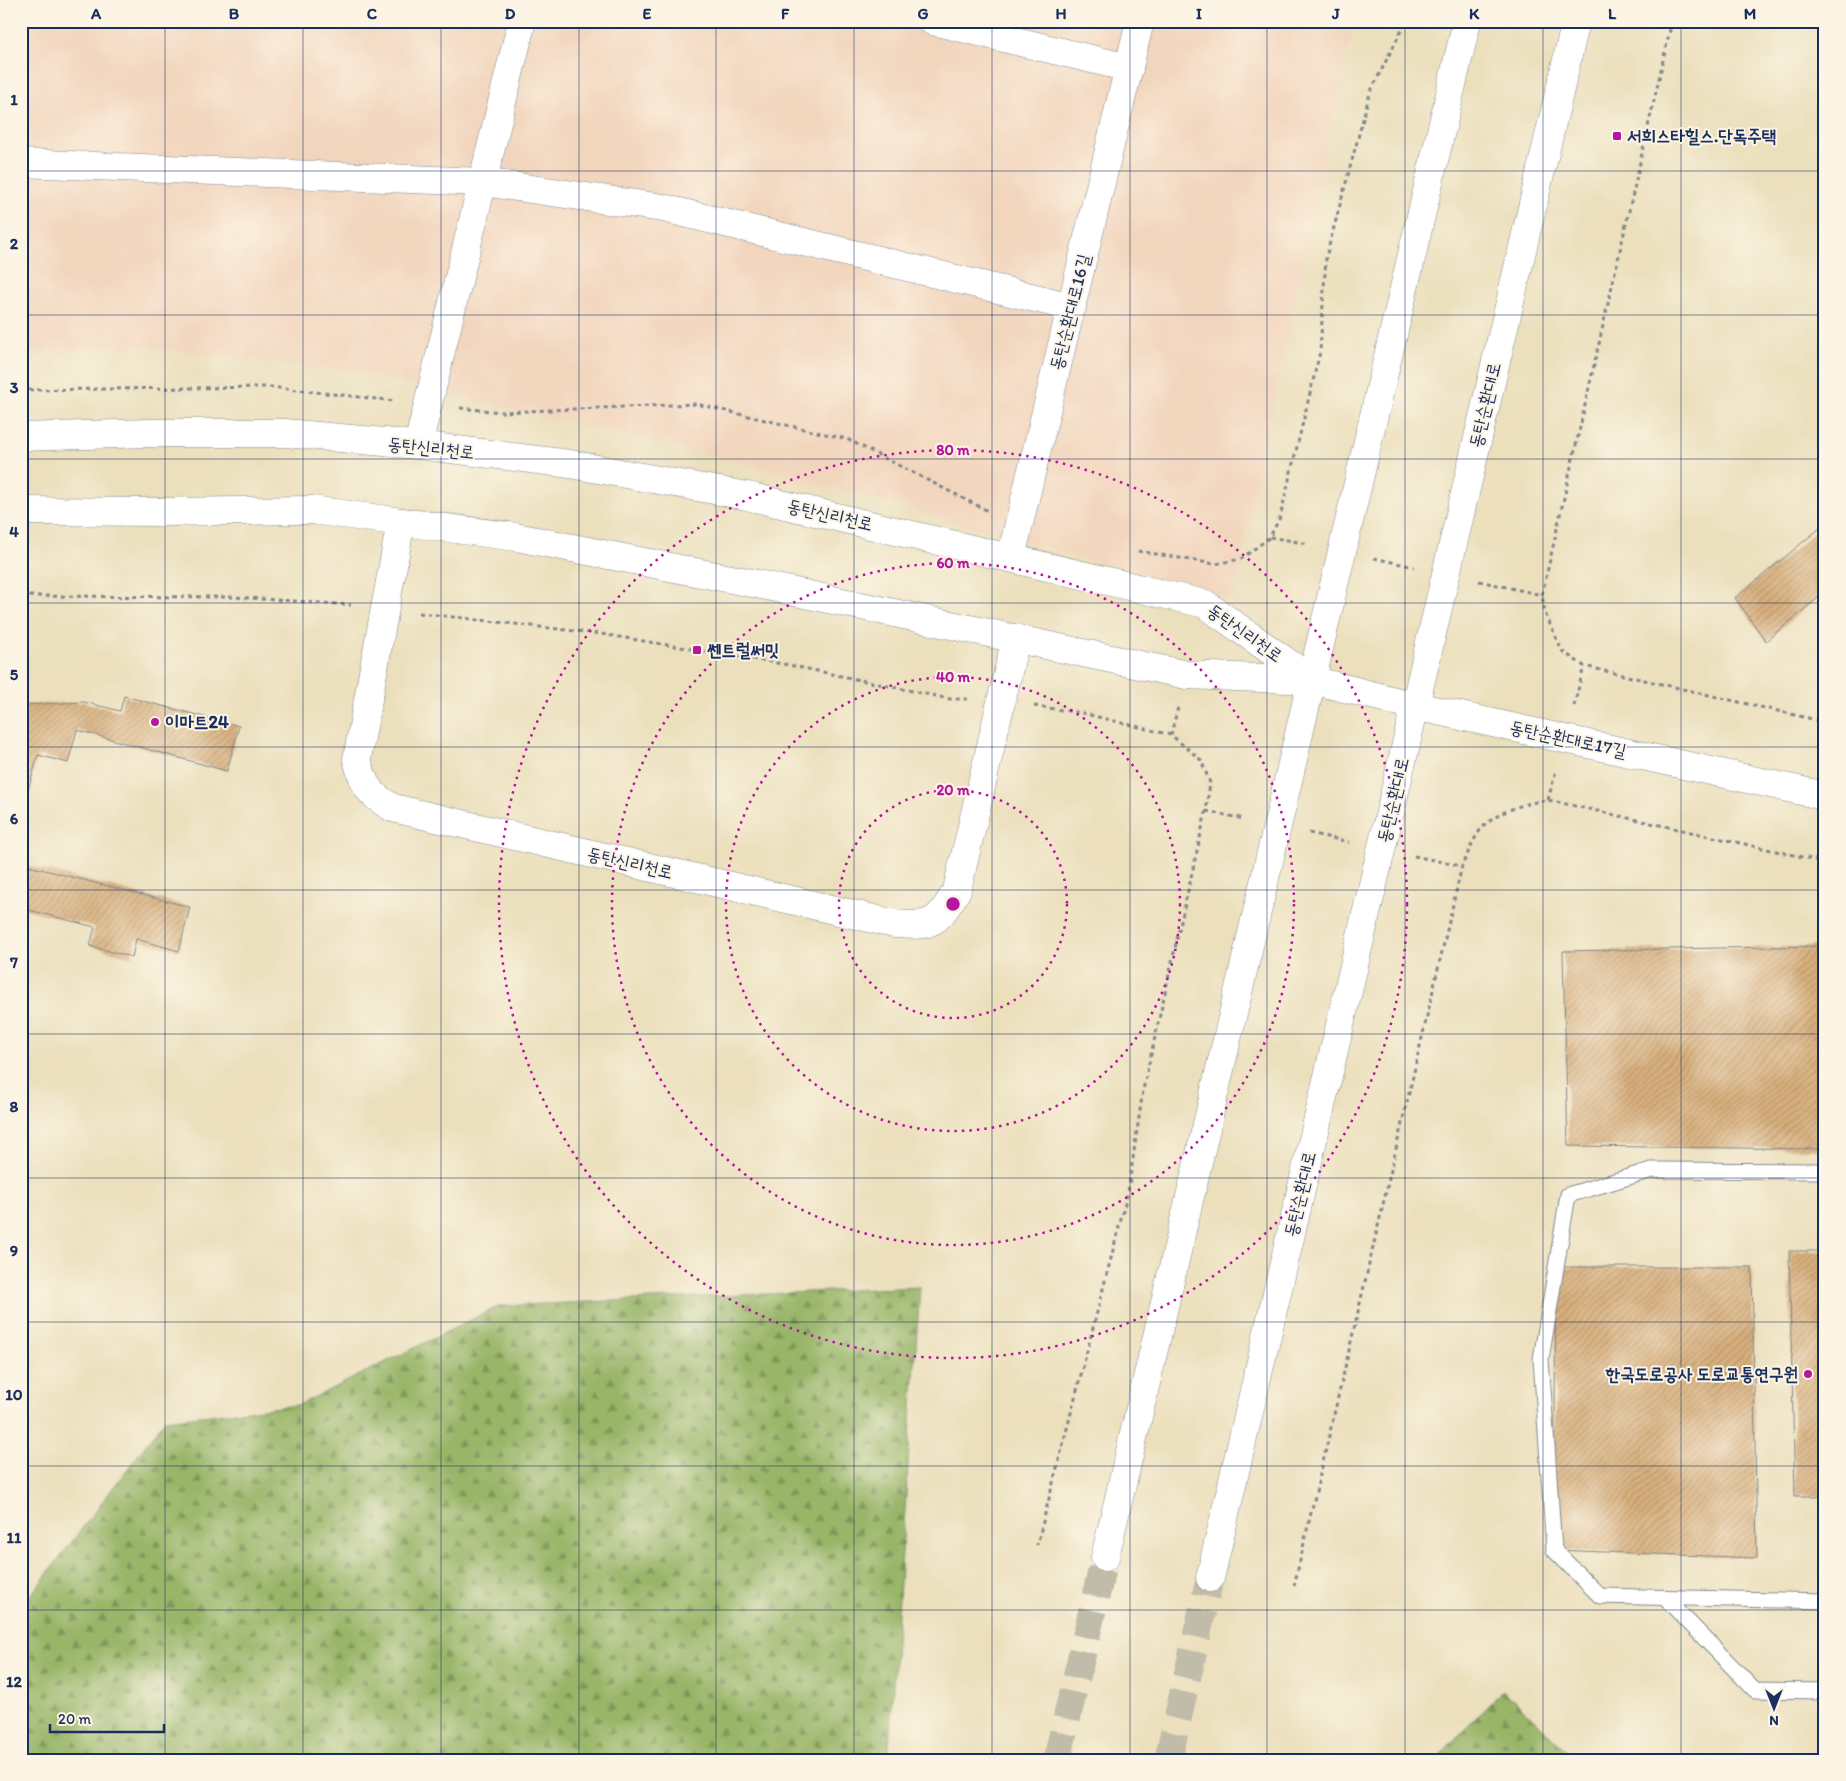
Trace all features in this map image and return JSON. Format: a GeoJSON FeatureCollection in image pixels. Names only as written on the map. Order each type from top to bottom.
{"type":"FeatureCollection","features":[{"type":"Feature","properties":{"kind":"main road"},"geometry":{"type":"LineString","coordinates":[[418,445],[522,21]]}},
{"type":"Feature","properties":{"kind":"main road"},"geometry":{"type":"LineString","coordinates":[[932,21],[1129,68]]}},
{"type":"Feature","properties":{"kind":"main road","name":"동탄순환대로16길"},"geometry":{"type":"LineString","coordinates":[[1011,557],[1140,21]]}},
{"type":"Feature","properties":{"kind":"main road"},"geometry":{"type":"LineString","coordinates":[[1105,1557],[1467,21]]}},
{"type":"Feature","properties":{"kind":"main road","name":"동탄순환대로"},"geometry":{"type":"LineString","coordinates":[[1210,1578],[1576,21]]}},
{"type":"Feature","properties":{"kind":"main road"},"geometry":{"type":"LineString","coordinates":[[21,163],[484,182],[663,208],[1072,307]]}},
{"type":"Feature","properties":{"kind":"main road","name":"동탄신리천로"},"geometry":{"type":"LineString","coordinates":[[21,437],[149,433],[285,433],[418,445],[570,464],[747,496],[1205,604],[1312,680]]}},
{"type":"Feature","properties":{"kind":"main road","name":"동탄신리천로"},"geometry":{"type":"LineString","coordinates":[[21,511],[312,510],[525,539],[762,585],[1187,675],[1312,680]]}},
{"type":"Feature","properties":{"kind":"main road","name":"동탄신리천로"},"geometry":{"type":"LineString","coordinates":[[401,522],[357,759],[364,783],[375,798],[393,808],[894,924],[921,926],[941,917],[957,890],[1016,638]]}},
{"type":"Feature","properties":{"kind":"main road","name":"동탄순환대로17길"},"geometry":{"type":"LineString","coordinates":[[1312,680],[1415,706],[1825,796]]}},
{"type":"Feature","properties":{"kind":"lane"},"geometry":{"type":"LineString","coordinates":[[1823,1170],[1652,1170],[1568,1195],[1541,1359],[1554,1550],[1600,1596],[1825,1601]]}},
{"type":"Feature","properties":{"kind":"lane"},"geometry":{"type":"LineString","coordinates":[[1665,1598],[1754,1690],[1825,1691]]}},
{"type":"Feature","properties":{"kind":"path"},"geometry":{"type":"LineString","coordinates":[[1215,564],[1241,559],[1270,537],[1280,516],[1320,352],[1326,258],[1370,93],[1406,21]]}},
{"type":"Feature","properties":{"kind":"path"},"geometry":{"type":"LineString","coordinates":[[1672,21],[1542,595],[1545,613],[1562,651],[1584,666],[1825,722]]}},
{"type":"Feature","properties":{"kind":"path"},"geometry":{"type":"LineString","coordinates":[[1270,537],[1542,595]]}},
{"type":"Feature","properties":{"kind":"path"},"geometry":{"type":"LineString","coordinates":[[21,596],[233,597],[386,609],[601,634],[789,665],[950,699],[1001,701],[1082,713],[1172,735],[1201,760],[1210,782],[1206,811],[1143,1090],[1128,1192],[1037,1545]]}},
{"type":"Feature","properties":{"kind":"path"},"geometry":{"type":"LineString","coordinates":[[1294,1586],[1462,866],[1482,827],[1503,813],[1526,803],[1548,800],[1825,862]]}},
{"type":"Feature","properties":{"kind":"path"},"geometry":{"type":"LineString","coordinates":[[1206,811],[1462,866]]}},
{"type":"Feature","properties":{"kind":"shaded area"},"geometry":{"type":"Polygon","coordinates":[[[21,21],[1354,21],[1232,599],[752,465],[356,372],[138,346],[21,352],[21,21]]]}},
{"type":"Feature","properties":{"kind":"green space"},"geometry":{"type":"Polygon","coordinates":[[[920,1287],[888,1760],[21,1760],[21,1608],[165,1420],[299,1405],[499,1306],[920,1287]]]}},
{"type":"Feature","properties":{"kind":"green space"},"geometry":{"type":"Polygon","coordinates":[[[1503,1690],[1576,1760],[1435,1760],[1503,1690]]]}},
{"type":"Feature","properties":{"kind":"building"},"geometry":{"type":"Polygon","coordinates":[[[1825,524],[1825,592],[1766,641],[1735,598],[1825,524]]]}},
{"type":"Feature","properties":{"kind":"building"},"geometry":{"type":"Polygon","coordinates":[[[124,696],[239,726],[227,771],[77,730],[68,763],[38,755],[23,808],[21,808],[21,705],[84,702],[120,711],[124,696]]]}},
{"type":"Feature","properties":{"kind":"building"},"geometry":{"type":"Polygon","coordinates":[[[21,864],[190,907],[179,951],[136,939],[132,957],[90,946],[95,927],[21,908],[21,864]]]}},
{"type":"Feature","properties":{"kind":"building"},"geometry":{"type":"Polygon","coordinates":[[[1825,946],[1825,1149],[1568,1146],[1563,951],[1825,946]]]}},
{"type":"Feature","properties":{"kind":"building","name":"한국도로공사 도로교통연구원"},"geometry":{"type":"Polygon","coordinates":[[[1789,1251],[1825,1251],[1825,1496],[1795,1496],[1789,1251]]]}},
{"type":"Feature","properties":{"kind":"building"},"geometry":{"type":"Polygon","coordinates":[[[1556,1267],[1752,1267],[1757,1558],[1554,1550],[1556,1267]]]}},
{"type":"Feature","properties":{"kind":"tunnel"},"geometry":{"type":"LineString","coordinates":[[1057,1760],[1105,1557]]}},
{"type":"Feature","properties":{"kind":"tunnel"},"geometry":{"type":"LineString","coordinates":[[1168,1760],[1210,1578]]}},
{"type":"Feature","properties":{"kind":"place","name":"서희스타힐스.단독주택"},"geometry":{"type":"Point","coordinates":[1617,136]}},
{"type":"Feature","properties":{"kind":"place","name":"쎈트럴써밋"},"geometry":{"type":"Point","coordinates":[697,650]}},
{"type":"Feature","properties":{"kind":"place","name":"이마트24"},"geometry":{"type":"Point","coordinates":[155,722]}},
{"type":"Feature","properties":{"kind":"place","name":"한국도로공사 도로교통연구원"},"geometry":{"type":"Point","coordinates":[1808,1374]}}]}
